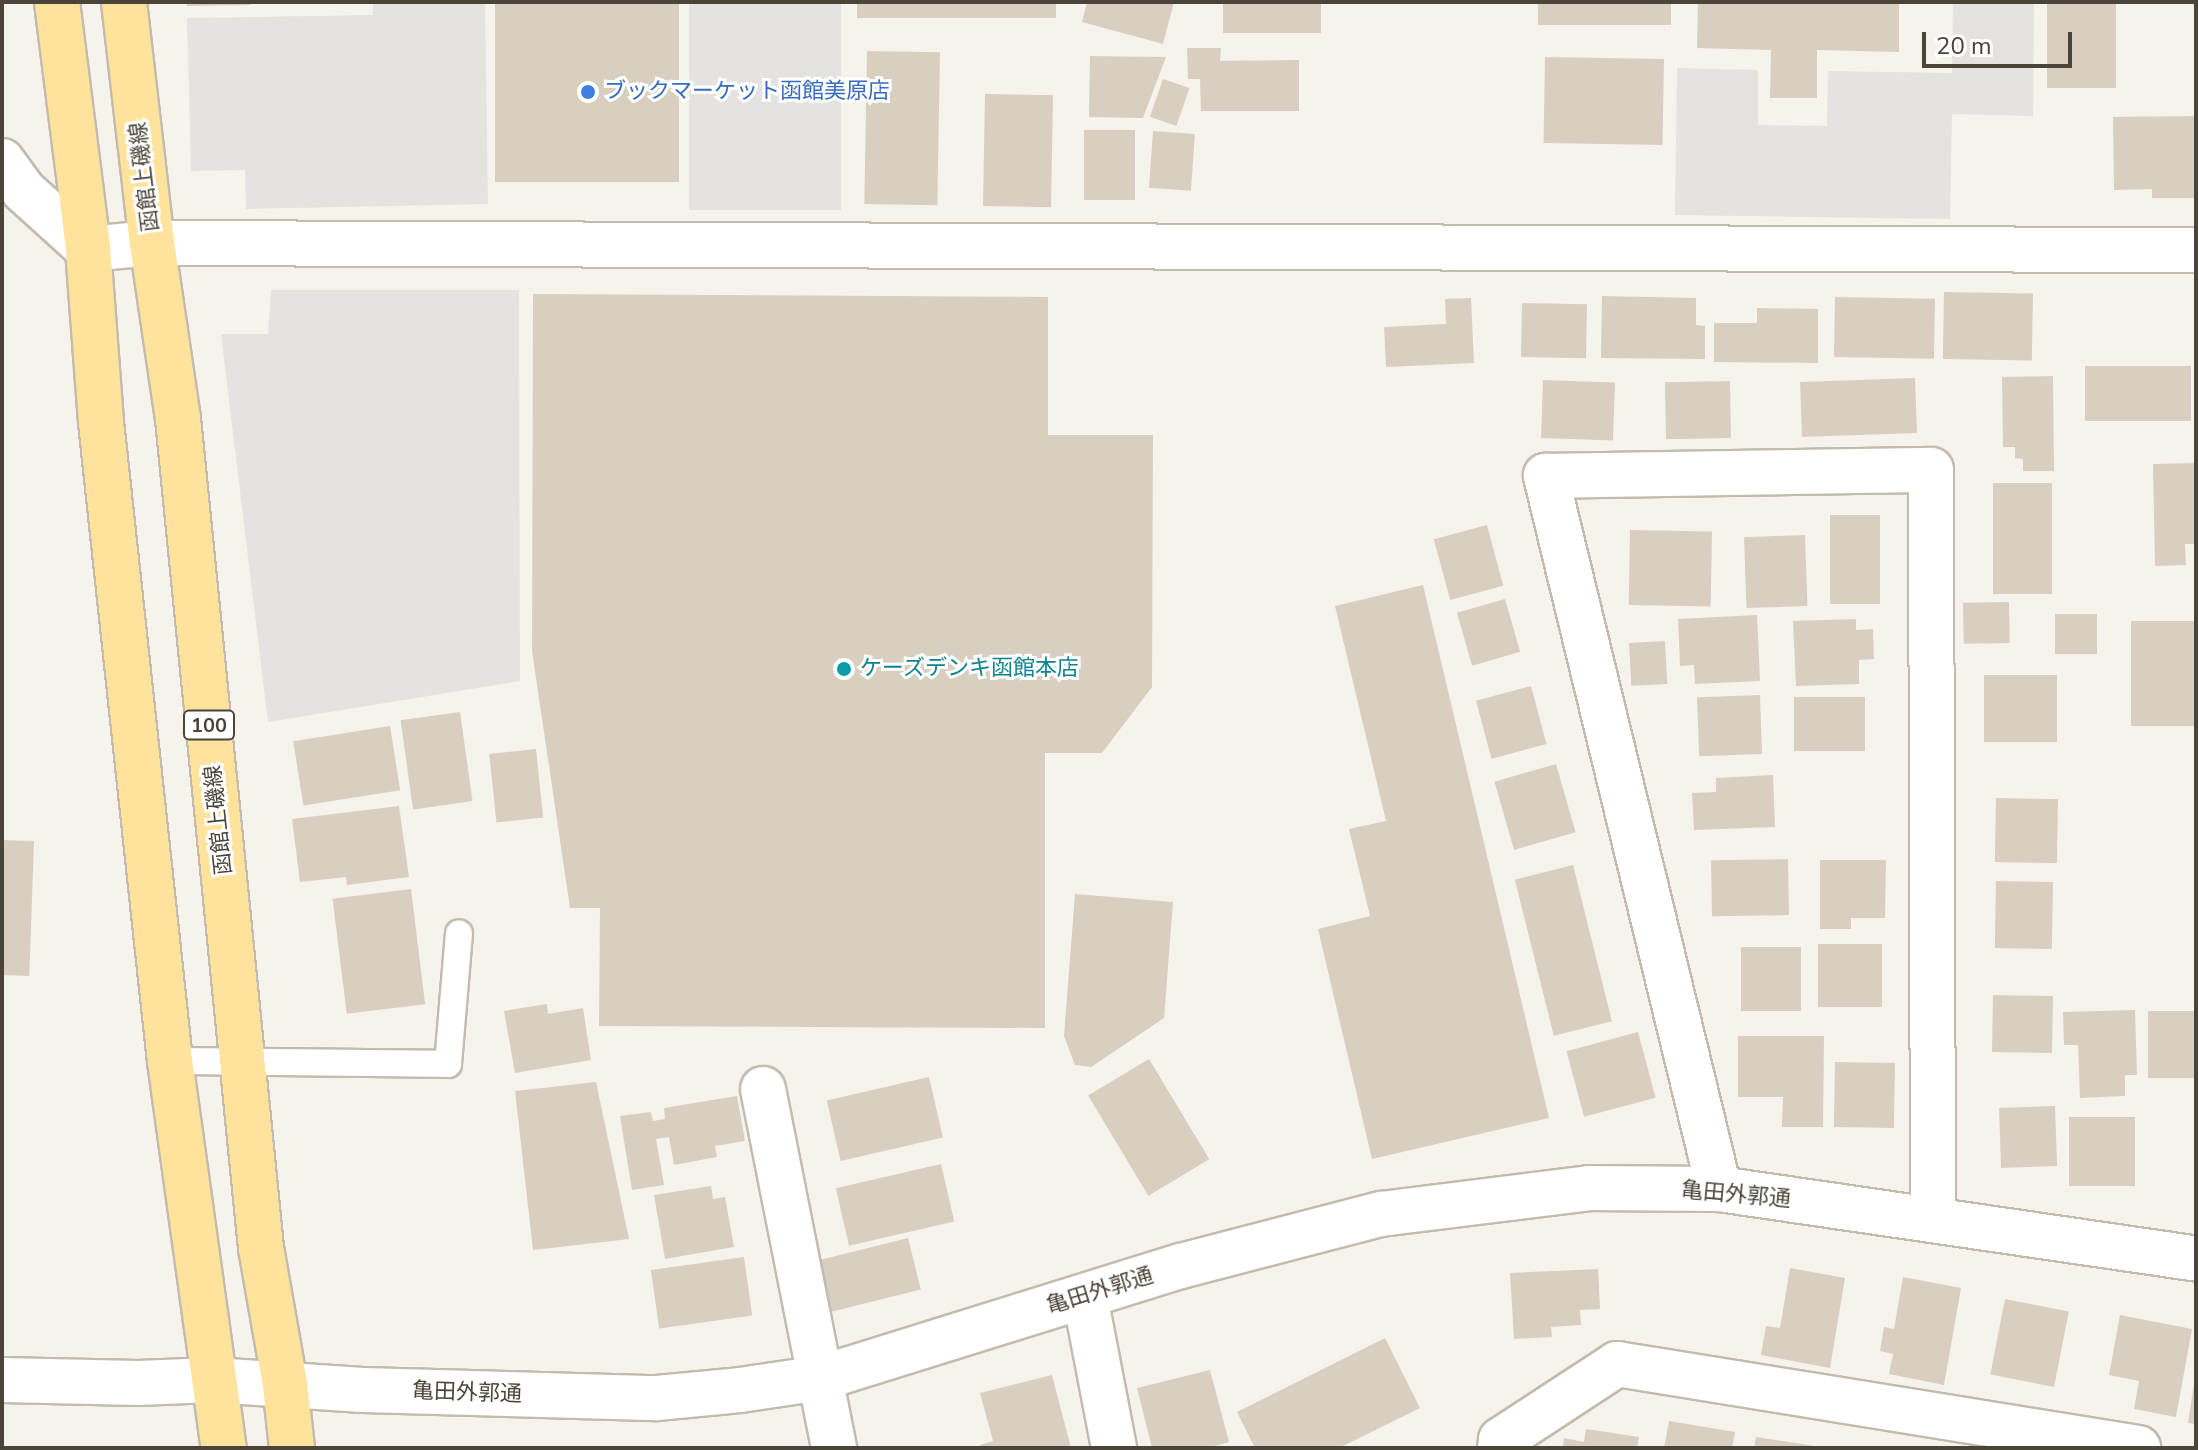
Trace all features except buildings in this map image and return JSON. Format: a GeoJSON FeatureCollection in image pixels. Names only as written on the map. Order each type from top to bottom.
{"type":"FeatureCollection","features":[{"type":"Feature","properties":{"kind":"main road"},"geometry":{"type":"LineString","coordinates":[[57,2],[88,249],[101,422],[170,1061],[224,1448]]}},
{"type":"Feature","properties":{"kind":"main road","name":"函館上磯線"},"geometry":{"type":"LineString","coordinates":[[124,2],[152,243],[178,419],[245,1061],[261,1248],[285,1384],[292,1448]]}},
{"type":"Feature","properties":{"kind":"street"},"geometry":{"type":"LineString","coordinates":[[2,161],[24,191],[88,249],[152,243],[2196,250]]}},
{"type":"Feature","properties":{"kind":"street"},"geometry":{"type":"LineString","coordinates":[[1719,1189],[1546,476],[1931,470],[1933,1219]]}},
{"type":"Feature","properties":{"kind":"street"},"geometry":{"type":"LineString","coordinates":[[763,1089],[834,1448]]}},
{"type":"Feature","properties":{"kind":"street","name":"亀田外郭通"},"geometry":{"type":"LineString","coordinates":[[2,1380],[138,1383],[213,1380],[657,1398],[821,1378],[1181,1266],[1381,1214],[1589,1188],[1719,1189],[2196,1259]]}},
{"type":"Feature","properties":{"kind":"street"},"geometry":{"type":"LineString","coordinates":[[1085,1297],[1114,1448]]}},
{"type":"Feature","properties":{"kind":"street"},"geometry":{"type":"LineString","coordinates":[[1500,1448],[1501,1440],[1617,1364],[2138,1448]]}},
{"type":"Feature","properties":{"kind":"lane"},"geometry":{"type":"LineString","coordinates":[[170,1061],[448,1064],[459,933]]}},
{"type":"Feature","properties":{"kind":"shaded area"},"geometry":{"type":"Polygon","coordinates":[[[373,2],[485,2],[488,204],[246,209],[245,170],[191,171],[187,18],[373,15],[373,2]]]}},
{"type":"Feature","properties":{"kind":"shaded area"},"geometry":{"type":"Polygon","coordinates":[[[689,2],[841,2],[841,210],[689,210],[689,2]]]}},
{"type":"Feature","properties":{"kind":"shaded area"},"geometry":{"type":"Polygon","coordinates":[[[1953,2],[2034,2],[2033,116],[1952,114],[1950,219],[1675,215],[1677,68],[1758,70],[1758,125],[1827,126],[1828,71],[1952,73],[1953,2]]]}},
{"type":"Feature","properties":{"kind":"shaded area"},"geometry":{"type":"Polygon","coordinates":[[[271,290],[519,290],[520,681],[268,722],[221,334],[268,334],[271,290]]]}},
{"type":"Feature","properties":{"kind":"place","name":"ブックマーケット函館美原店"},"geometry":{"type":"Point","coordinates":[588,92]}},
{"type":"Feature","properties":{"kind":"place","name":"ケーズデンキ函館本店"},"geometry":{"type":"Point","coordinates":[844,669]}}]}
